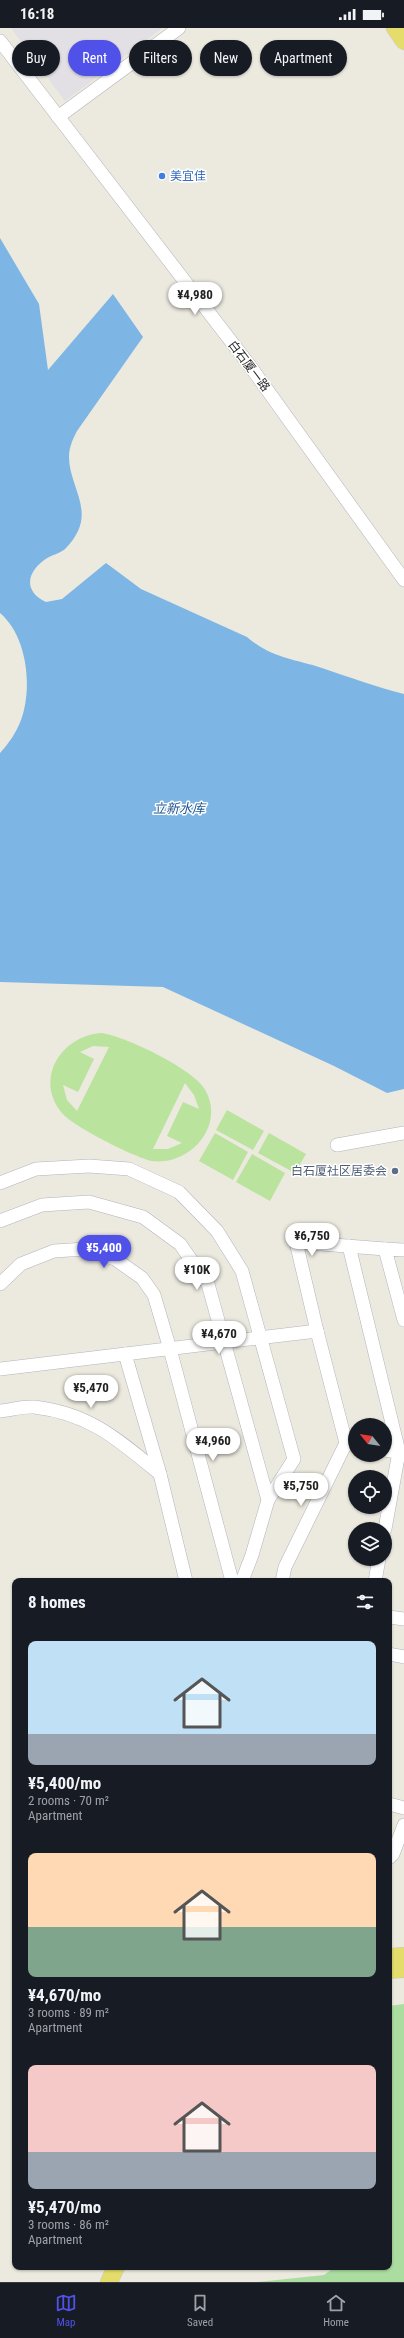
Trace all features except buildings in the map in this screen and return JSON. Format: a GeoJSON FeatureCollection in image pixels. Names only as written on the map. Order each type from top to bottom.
{"type":"FeatureCollection","features":[{"type":"Feature","properties":{"kind":"main road"},"geometry":{"type":"LineString","coordinates":[[395,28],[404,41]]}},
{"type":"Feature","properties":{"kind":"main road"},"geometry":{"type":"LineString","coordinates":[[392,1957],[404,1956]]}},
{"type":"Feature","properties":{"kind":"main road"},"geometry":{"type":"LineString","coordinates":[[392,1970],[404,1969]]}},
{"type":"Feature","properties":{"kind":"main road"},"geometry":{"type":"LineString","coordinates":[[109,2282],[115,2270]]}},
{"type":"Feature","properties":{"kind":"main road"},"geometry":{"type":"LineString","coordinates":[[121,2282],[127,2270]]}},
{"type":"Feature","properties":{"kind":"street"},"geometry":{"type":"LineString","coordinates":[[58,117],[179,28]]}},
{"type":"Feature","properties":{"kind":"street","name":"白石厦一路"},"geometry":{"type":"LineString","coordinates":[[0,41],[250,366],[404,580]]}},
{"type":"Feature","properties":{"kind":"street"},"geometry":{"type":"LineString","coordinates":[[337,1144],[404,1133]]}},
{"type":"Feature","properties":{"kind":"street"},"geometry":{"type":"LineString","coordinates":[[0,1183],[36,1169],[89,1166],[129,1169],[179,1192],[217,1231],[242,1272],[262,1338],[294,1459],[268,1500],[243,1578]]}},
{"type":"Feature","properties":{"kind":"street"},"geometry":{"type":"LineString","coordinates":[[0,1221],[42,1205],[89,1202],[143,1217],[180,1244],[208,1284],[268,1500]]}},
{"type":"Feature","properties":{"kind":"street"},"geometry":{"type":"LineString","coordinates":[[348,1434],[317,1331],[296,1242],[404,1250]]}},
{"type":"Feature","properties":{"kind":"street"},"geometry":{"type":"LineString","coordinates":[[349,1246],[401,1453],[386,1522]]}},
{"type":"Feature","properties":{"kind":"street"},"geometry":{"type":"LineString","coordinates":[[0,1284],[21,1264],[54,1251],[86,1249],[115,1259],[142,1278],[154,1295],[170,1349],[231,1578]]}},
{"type":"Feature","properties":{"kind":"street"},"geometry":{"type":"LineString","coordinates":[[385,1249],[404,1320]]}},
{"type":"Feature","properties":{"kind":"street"},"geometry":{"type":"LineString","coordinates":[[0,1369],[317,1331]]}},
{"type":"Feature","properties":{"kind":"street"},"geometry":{"type":"LineString","coordinates":[[125,1354],[160,1474],[185,1578]]}},
{"type":"Feature","properties":{"kind":"street"},"geometry":{"type":"LineString","coordinates":[[0,1411],[33,1407],[82,1418],[119,1440],[160,1474]]}},
{"type":"Feature","properties":{"kind":"street"},"geometry":{"type":"LineString","coordinates":[[283,1578],[285,1567],[348,1450]]}},
{"type":"Feature","properties":{"kind":"street"},"geometry":{"type":"LineString","coordinates":[[376,1578],[378,1566]]}},
{"type":"Feature","properties":{"kind":"street"},"geometry":{"type":"LineString","coordinates":[[392,1617],[404,1619]]}},
{"type":"Feature","properties":{"kind":"street"},"geometry":{"type":"LineString","coordinates":[[392,1655],[404,1657]]}},
{"type":"Feature","properties":{"kind":"street"},"geometry":{"type":"LineString","coordinates":[[392,1805],[404,1808]]}},
{"type":"Feature","properties":{"kind":"street"},"geometry":{"type":"LineString","coordinates":[[392,1856],[394,1854],[404,1825]]}},
{"type":"Feature","properties":{"kind":"shaded area"},"geometry":{"type":"Polygon","coordinates":[[[11,28],[162,28],[146,40],[129,40],[129,53],[121,59],[121,40],[68,40],[68,76],[98,76],[65,101],[47,76],[60,76],[60,40],[20,40],[11,28]]]}},
{"type":"Feature","properties":{"kind":"green space"},"geometry":{"type":"Polygon","coordinates":[[[101,1033],[112,1035],[141,1046],[186,1071],[197,1080],[204,1088],[210,1102],[211,1115],[208,1128],[201,1140],[192,1150],[180,1157],[166,1161],[152,1161],[144,1159],[105,1141],[78,1126],[62,1113],[54,1100],[51,1087],[51,1074],[56,1061],[64,1051],[74,1042],[87,1036],[101,1033]],[[93,1046],[80,1052],[94,1059],[78,1092],[63,1085],[67,1100],[77,1111],[109,1047],[93,1046]],[[185,1083],[153,1149],[168,1149],[182,1143],[167,1136],[183,1102],[199,1109],[194,1095],[185,1083]]]}},
{"type":"Feature","properties":{"kind":"green space"},"geometry":{"type":"Polygon","coordinates":[[[227,1110],[264,1131],[253,1150],[216,1130],[227,1110]]]}},
{"type":"Feature","properties":{"kind":"green space"},"geometry":{"type":"Polygon","coordinates":[[[215,1133],[248,1152],[233,1180],[199,1161],[215,1133]]]}},
{"type":"Feature","properties":{"kind":"green space"},"geometry":{"type":"Polygon","coordinates":[[[269,1133],[306,1154],[295,1173],[258,1153],[269,1133]]]}},
{"type":"Feature","properties":{"kind":"green space"},"geometry":{"type":"Polygon","coordinates":[[[252,1154],[285,1173],[270,1201],[236,1182],[252,1154]]]}},
{"type":"Feature","properties":{"kind":"green space"},"geometry":{"type":"Polygon","coordinates":[[[404,2004],[404,2282],[258,2282],[324,2275],[331,2270],[392,2270],[392,2006],[404,2004]]]}},
{"type":"Feature","properties":{"kind":"water","name":"立新水库"},"geometry":{"type":"Polygon","coordinates":[[[0,238],[39,304],[48,370],[113,294],[143,337],[77,431],[70,446],[70,467],[82,513],[81,522],[76,535],[66,548],[49,557],[36,567],[30,580],[30,586],[33,592],[46,602],[62,599],[106,563],[141,589],[247,637],[274,654],[404,694],[404,1089],[387,1093],[334,1066],[163,987],[0,982],[0,753],[12,738],[21,720],[27,693],[27,678],[22,648],[9,623],[0,613],[0,238]]]}},
{"type":"Feature","properties":{"kind":"place","name":"美宜佳"},"geometry":{"type":"Point","coordinates":[162,176]}},
{"type":"Feature","properties":{"kind":"place","name":"白石厦社区居委会"},"geometry":{"type":"Point","coordinates":[395,1171]}}]}
